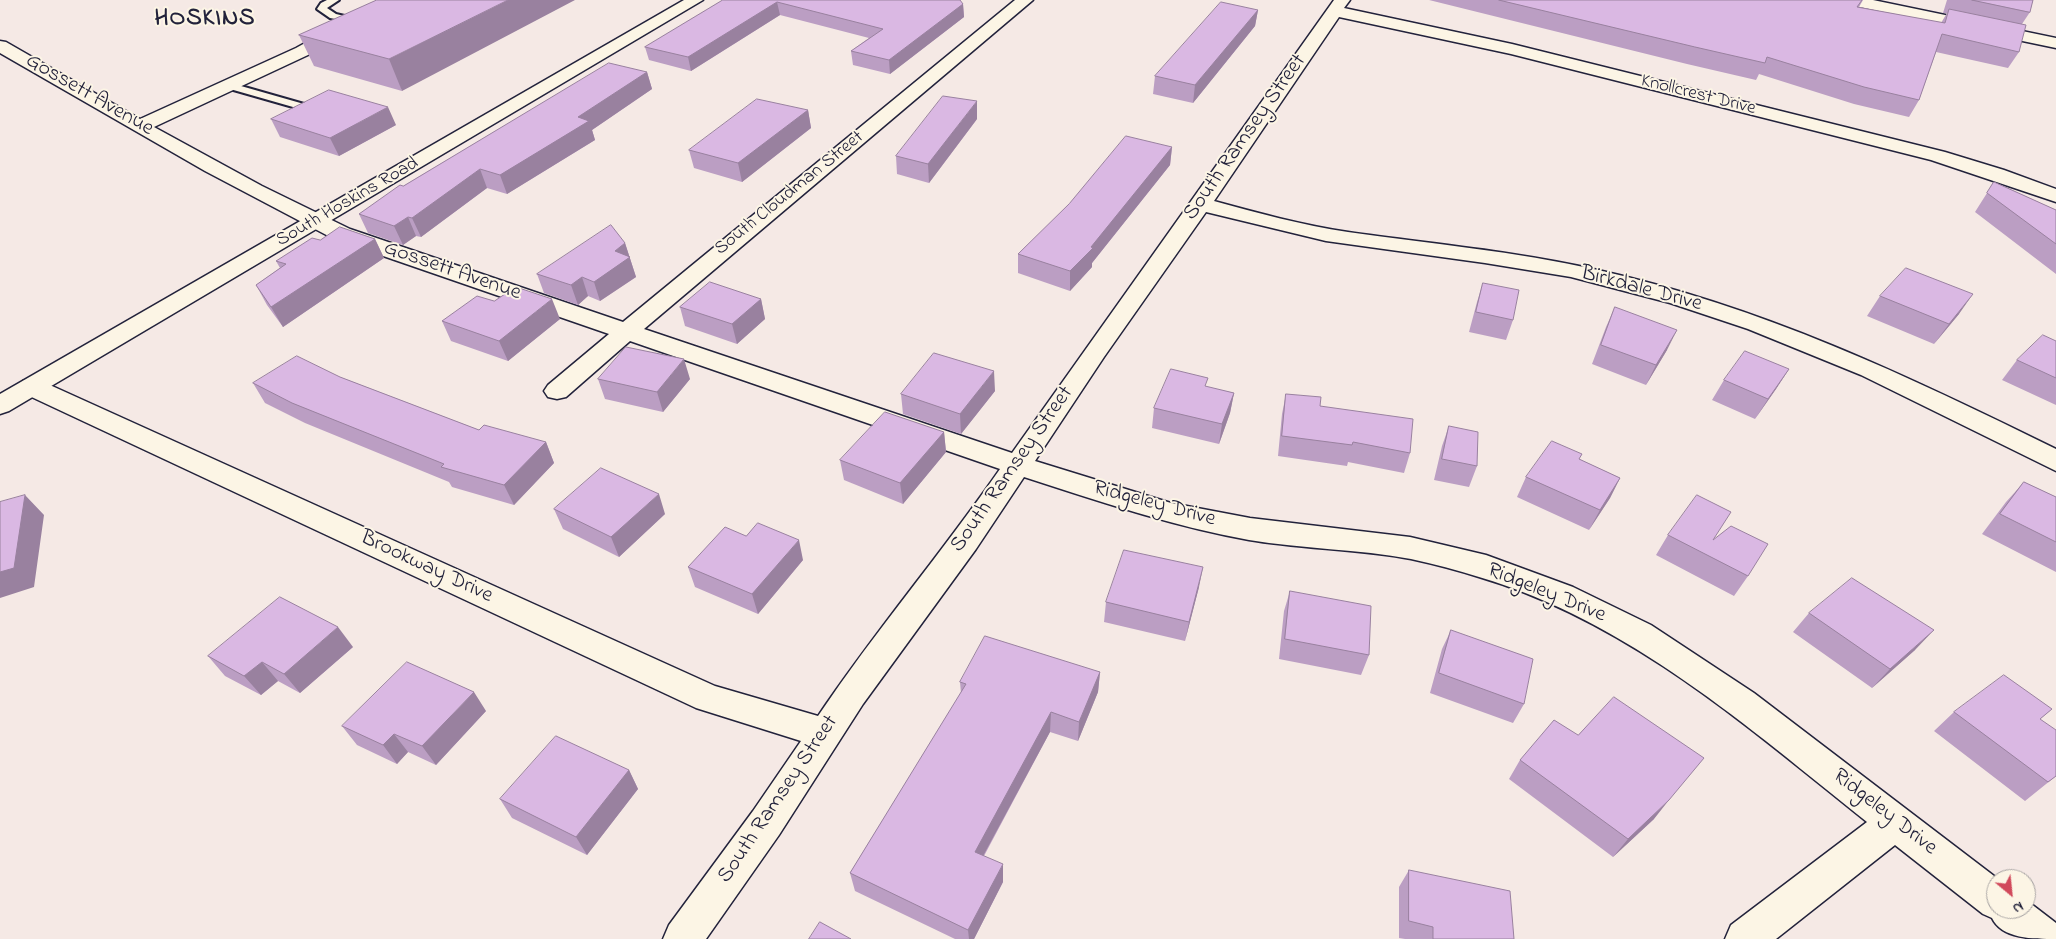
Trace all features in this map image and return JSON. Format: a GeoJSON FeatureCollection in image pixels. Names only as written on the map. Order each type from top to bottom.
{"type":"FeatureCollection","features":[{"type":"Feature","properties":{"kind":"street"},"geometry":{"type":"LineString","coordinates":[[140,126],[361,21],[394,0]]}},
{"type":"Feature","properties":{"kind":"street","name":"South Hoskins Road"},"geometry":{"type":"LineString","coordinates":[[0,405],[695,0]]}},
{"type":"Feature","properties":{"kind":"street","name":"South Cloudman Street"},"geometry":{"type":"LineString","coordinates":[[557,391],[725,247],[1025,0]]}},
{"type":"Feature","properties":{"kind":"street"},"geometry":{"type":"LineString","coordinates":[[1850,0],[2056,43]]}},
{"type":"Feature","properties":{"kind":"street","name":"Knollcrest Drive"},"geometry":{"type":"LineString","coordinates":[[1338,5],[1938,156],[1997,174],[2056,196]]}},
{"type":"Feature","properties":{"kind":"street","name":"South Ramsey Street"},"geometry":{"type":"LineString","coordinates":[[683,939],[766,823],[851,694],[966,541],[1338,5]]}},
{"type":"Feature","properties":{"kind":"street","name":"Gossett Avenue"},"geometry":{"type":"LineString","coordinates":[[0,46],[231,179],[316,222],[351,237],[1017,465]]}},
{"type":"Feature","properties":{"kind":"street","name":"Birkdale Drive"},"geometry":{"type":"LineString","coordinates":[[1201,204],[1293,228],[1367,241],[1464,252],[1561,269],[1676,297],[1800,341],[1905,385],[2056,460]]}},
{"type":"Feature","properties":{"kind":"street","name":"Brookway Drive"},"geometry":{"type":"LineString","coordinates":[[32,387],[708,698],[825,733]]}},
{"type":"Feature","properties":{"kind":"street","name":"Ridgeley Drive"},"geometry":{"type":"LineString","coordinates":[[1017,465],[1171,513],[1250,529],[1410,548],[1486,567],[1562,596],[1640,634],[1668,651],[1742,703],[1986,893]]}},
{"type":"Feature","properties":{"kind":"street"},"geometry":{"type":"LineString","coordinates":[[1745,939],[1895,822]]}},
{"type":"Feature","properties":{"kind":"street"},"geometry":{"type":"LineString","coordinates":[[2020,919],[2045,939]]}},
{"type":"Feature","properties":{"kind":"lane"},"geometry":{"type":"LineString","coordinates":[[334,0],[324,5],[322,9],[333,16],[361,21]]}},
{"type":"Feature","properties":{"kind":"lane"},"geometry":{"type":"LineString","coordinates":[[227,85],[300,106]]}},
{"type":"Feature","properties":{"kind":"building"},"geometry":{"type":"Polygon","coordinates":[[[377,0],[508,0],[389,59],[299,35],[377,0]]]}},
{"type":"Feature","properties":{"kind":"building"},"geometry":{"type":"Polygon","coordinates":[[[723,0],[960,0],[963,4],[889,60],[851,51],[883,29],[777,2],[688,57],[645,47],[723,0]]]}},
{"type":"Feature","properties":{"kind":"building"},"geometry":{"type":"Polygon","coordinates":[[[1499,0],[1862,0],[1857,7],[1945,23],[1949,9],[2026,25],[2019,52],[1942,34],[1919,100],[1864,87],[1767,57],[1765,63],[1499,0]]]}},
{"type":"Feature","properties":{"kind":"building"},"geometry":{"type":"Polygon","coordinates":[[[1972,0],[2033,0],[2030,12],[1972,0]]]}},
{"type":"Feature","properties":{"kind":"building"},"geometry":{"type":"Polygon","coordinates":[[[1221,2],[1258,10],[1195,85],[1155,76],[1221,2]]]}},
{"type":"Feature","properties":{"kind":"building"},"geometry":{"type":"Polygon","coordinates":[[[609,63],[647,72],[578,117],[589,121],[500,175],[480,169],[412,218],[408,217],[394,226],[359,214],[400,185],[403,186],[609,63]]]}},
{"type":"Feature","properties":{"kind":"building"},"geometry":{"type":"Polygon","coordinates":[[[329,90],[388,107],[330,138],[271,119],[329,90]]]}},
{"type":"Feature","properties":{"kind":"building"},"geometry":{"type":"Polygon","coordinates":[[[943,96],[977,101],[928,164],[896,156],[943,96]]]}},
{"type":"Feature","properties":{"kind":"building"},"geometry":{"type":"Polygon","coordinates":[[[757,99],[808,110],[738,163],[689,150],[757,99]]]}},
{"type":"Feature","properties":{"kind":"building"},"geometry":{"type":"Polygon","coordinates":[[[1126,136],[1172,147],[1091,247],[1093,248],[1070,271],[1018,254],[1069,204],[1126,136]]]}},
{"type":"Feature","properties":{"kind":"building"},"geometry":{"type":"Polygon","coordinates":[[[1994,182],[2056,210],[2056,244],[1987,193],[1994,182]]]}},
{"type":"Feature","properties":{"kind":"building"},"geometry":{"type":"Polygon","coordinates":[[[611,225],[625,243],[615,251],[630,257],[594,282],[582,277],[571,285],[537,274],[611,225]]]}},
{"type":"Feature","properties":{"kind":"building"},"geometry":{"type":"Polygon","coordinates":[[[340,227],[375,239],[271,307],[256,285],[286,264],[276,261],[312,238],[320,240],[340,227]]]}},
{"type":"Feature","properties":{"kind":"building"},"geometry":{"type":"Polygon","coordinates":[[[1906,268],[1973,294],[1949,324],[1880,296],[1906,268]]]}},
{"type":"Feature","properties":{"kind":"building"},"geometry":{"type":"Polygon","coordinates":[[[710,282],[761,299],[732,324],[680,307],[710,282]]]}},
{"type":"Feature","properties":{"kind":"building"},"geometry":{"type":"Polygon","coordinates":[[[1483,283],[1519,290],[1513,320],[1476,312],[1483,283]]]}},
{"type":"Feature","properties":{"kind":"building"},"geometry":{"type":"Polygon","coordinates":[[[516,287],[552,299],[499,341],[442,321],[477,296],[494,301],[516,287]]]}},
{"type":"Feature","properties":{"kind":"building"},"geometry":{"type":"Polygon","coordinates":[[[1615,307],[1677,330],[1656,365],[1601,345],[1615,307]]]}},
{"type":"Feature","properties":{"kind":"building"},"geometry":{"type":"Polygon","coordinates":[[[2043,335],[2056,341],[2056,378],[2017,360],[2043,335]]]}},
{"type":"Feature","properties":{"kind":"building"},"geometry":{"type":"Polygon","coordinates":[[[626,347],[684,359],[657,392],[598,379],[626,347]]]}},
{"type":"Feature","properties":{"kind":"building"},"geometry":{"type":"Polygon","coordinates":[[[1745,351],[1789,369],[1768,399],[1724,380],[1745,351]]]}},
{"type":"Feature","properties":{"kind":"building"},"geometry":{"type":"Polygon","coordinates":[[[934,353],[994,371],[960,414],[901,394],[934,353]]]}},
{"type":"Feature","properties":{"kind":"building"},"geometry":{"type":"Polygon","coordinates":[[[297,356],[340,377],[479,430],[484,425],[546,442],[504,485],[441,467],[444,464],[292,403],[253,383],[297,356]]]}},
{"type":"Feature","properties":{"kind":"building"},"geometry":{"type":"Polygon","coordinates":[[[1171,369],[1208,378],[1205,386],[1234,393],[1222,424],[1154,408],[1171,369]]]}},
{"type":"Feature","properties":{"kind":"building"},"geometry":{"type":"Polygon","coordinates":[[[1286,394],[1321,397],[1320,406],[1413,419],[1410,453],[1353,442],[1352,445],[1282,436],[1286,394]]]}},
{"type":"Feature","properties":{"kind":"building"},"geometry":{"type":"Polygon","coordinates":[[[885,412],[944,432],[900,483],[840,460],[885,412]]]}},
{"type":"Feature","properties":{"kind":"building"},"geometry":{"type":"Polygon","coordinates":[[[1449,426],[1478,432],[1477,466],[1442,459],[1449,426]]]}},
{"type":"Feature","properties":{"kind":"building"},"geometry":{"type":"Polygon","coordinates":[[[1552,441],[1582,454],[1579,459],[1620,478],[1600,510],[1526,477],[1552,441]]]}},
{"type":"Feature","properties":{"kind":"building"},"geometry":{"type":"Polygon","coordinates":[[[601,468],[659,494],[611,537],[554,509],[601,468]]]}},
{"type":"Feature","properties":{"kind":"building"},"geometry":{"type":"Polygon","coordinates":[[[2024,482],[2056,497],[2056,542],[2000,514],[2024,482]]]}},
{"type":"Feature","properties":{"kind":"building"},"geometry":{"type":"Polygon","coordinates":[[[25,495],[14,568],[0,572],[0,502],[25,495]]]}},
{"type":"Feature","properties":{"kind":"building"},"geometry":{"type":"Polygon","coordinates":[[[1697,495],[1731,512],[1713,540],[1731,526],[1768,544],[1748,576],[1668,535],[1697,495]]]}},
{"type":"Feature","properties":{"kind":"building"},"geometry":{"type":"Polygon","coordinates":[[[758,523],[799,540],[752,594],[688,567],[725,527],[746,536],[758,523]]]}},
{"type":"Feature","properties":{"kind":"building"},"geometry":{"type":"Polygon","coordinates":[[[1124,550],[1203,567],[1189,622],[1106,602],[1124,550]]]}},
{"type":"Feature","properties":{"kind":"building"},"geometry":{"type":"Polygon","coordinates":[[[1852,578],[1934,630],[1890,669],[1809,613],[1852,578]]]}},
{"type":"Feature","properties":{"kind":"building"},"geometry":{"type":"Polygon","coordinates":[[[1290,591],[1371,606],[1369,655],[1285,639],[1290,591]]]}},
{"type":"Feature","properties":{"kind":"building"},"geometry":{"type":"Polygon","coordinates":[[[280,597],[338,627],[284,674],[262,662],[244,676],[208,656],[280,597]]]}},
{"type":"Feature","properties":{"kind":"building"},"geometry":{"type":"Polygon","coordinates":[[[1451,630],[1533,659],[1524,704],[1439,673],[1451,630]]]}},
{"type":"Feature","properties":{"kind":"building"},"geometry":{"type":"Polygon","coordinates":[[[985,636],[1100,672],[1079,722],[1051,712],[975,852],[1003,864],[968,930],[850,873],[966,684],[960,682],[985,636]]]}},
{"type":"Feature","properties":{"kind":"building"},"geometry":{"type":"Polygon","coordinates":[[[407,662],[474,692],[422,746],[394,734],[383,745],[342,726],[407,662]]]}},
{"type":"Feature","properties":{"kind":"building"},"geometry":{"type":"Polygon","coordinates":[[[2004,675],[2052,709],[2040,719],[2056,730],[2056,776],[2048,782],[1954,712],[2004,675]]]}},
{"type":"Feature","properties":{"kind":"building"},"geometry":{"type":"Polygon","coordinates":[[[1614,697],[1704,758],[1669,800],[1628,839],[1520,760],[1554,720],[1578,735],[1614,697]]]}},
{"type":"Feature","properties":{"kind":"building"},"geometry":{"type":"Polygon","coordinates":[[[556,736],[629,770],[576,837],[500,799],[556,736]]]}},
{"type":"Feature","properties":{"kind":"building"},"geometry":{"type":"Polygon","coordinates":[[[1409,870],[1510,891],[1514,939],[1433,939],[1433,927],[1409,921],[1409,870]]]}},
{"type":"Feature","properties":{"kind":"building"},"geometry":{"type":"Polygon","coordinates":[[[820,922],[851,939],[809,939],[820,922]]]}},
{"type":"Feature","properties":{"kind":"district","name":"HOSKINS"},"geometry":{"type":"Point","coordinates":[205,20]}}]}
